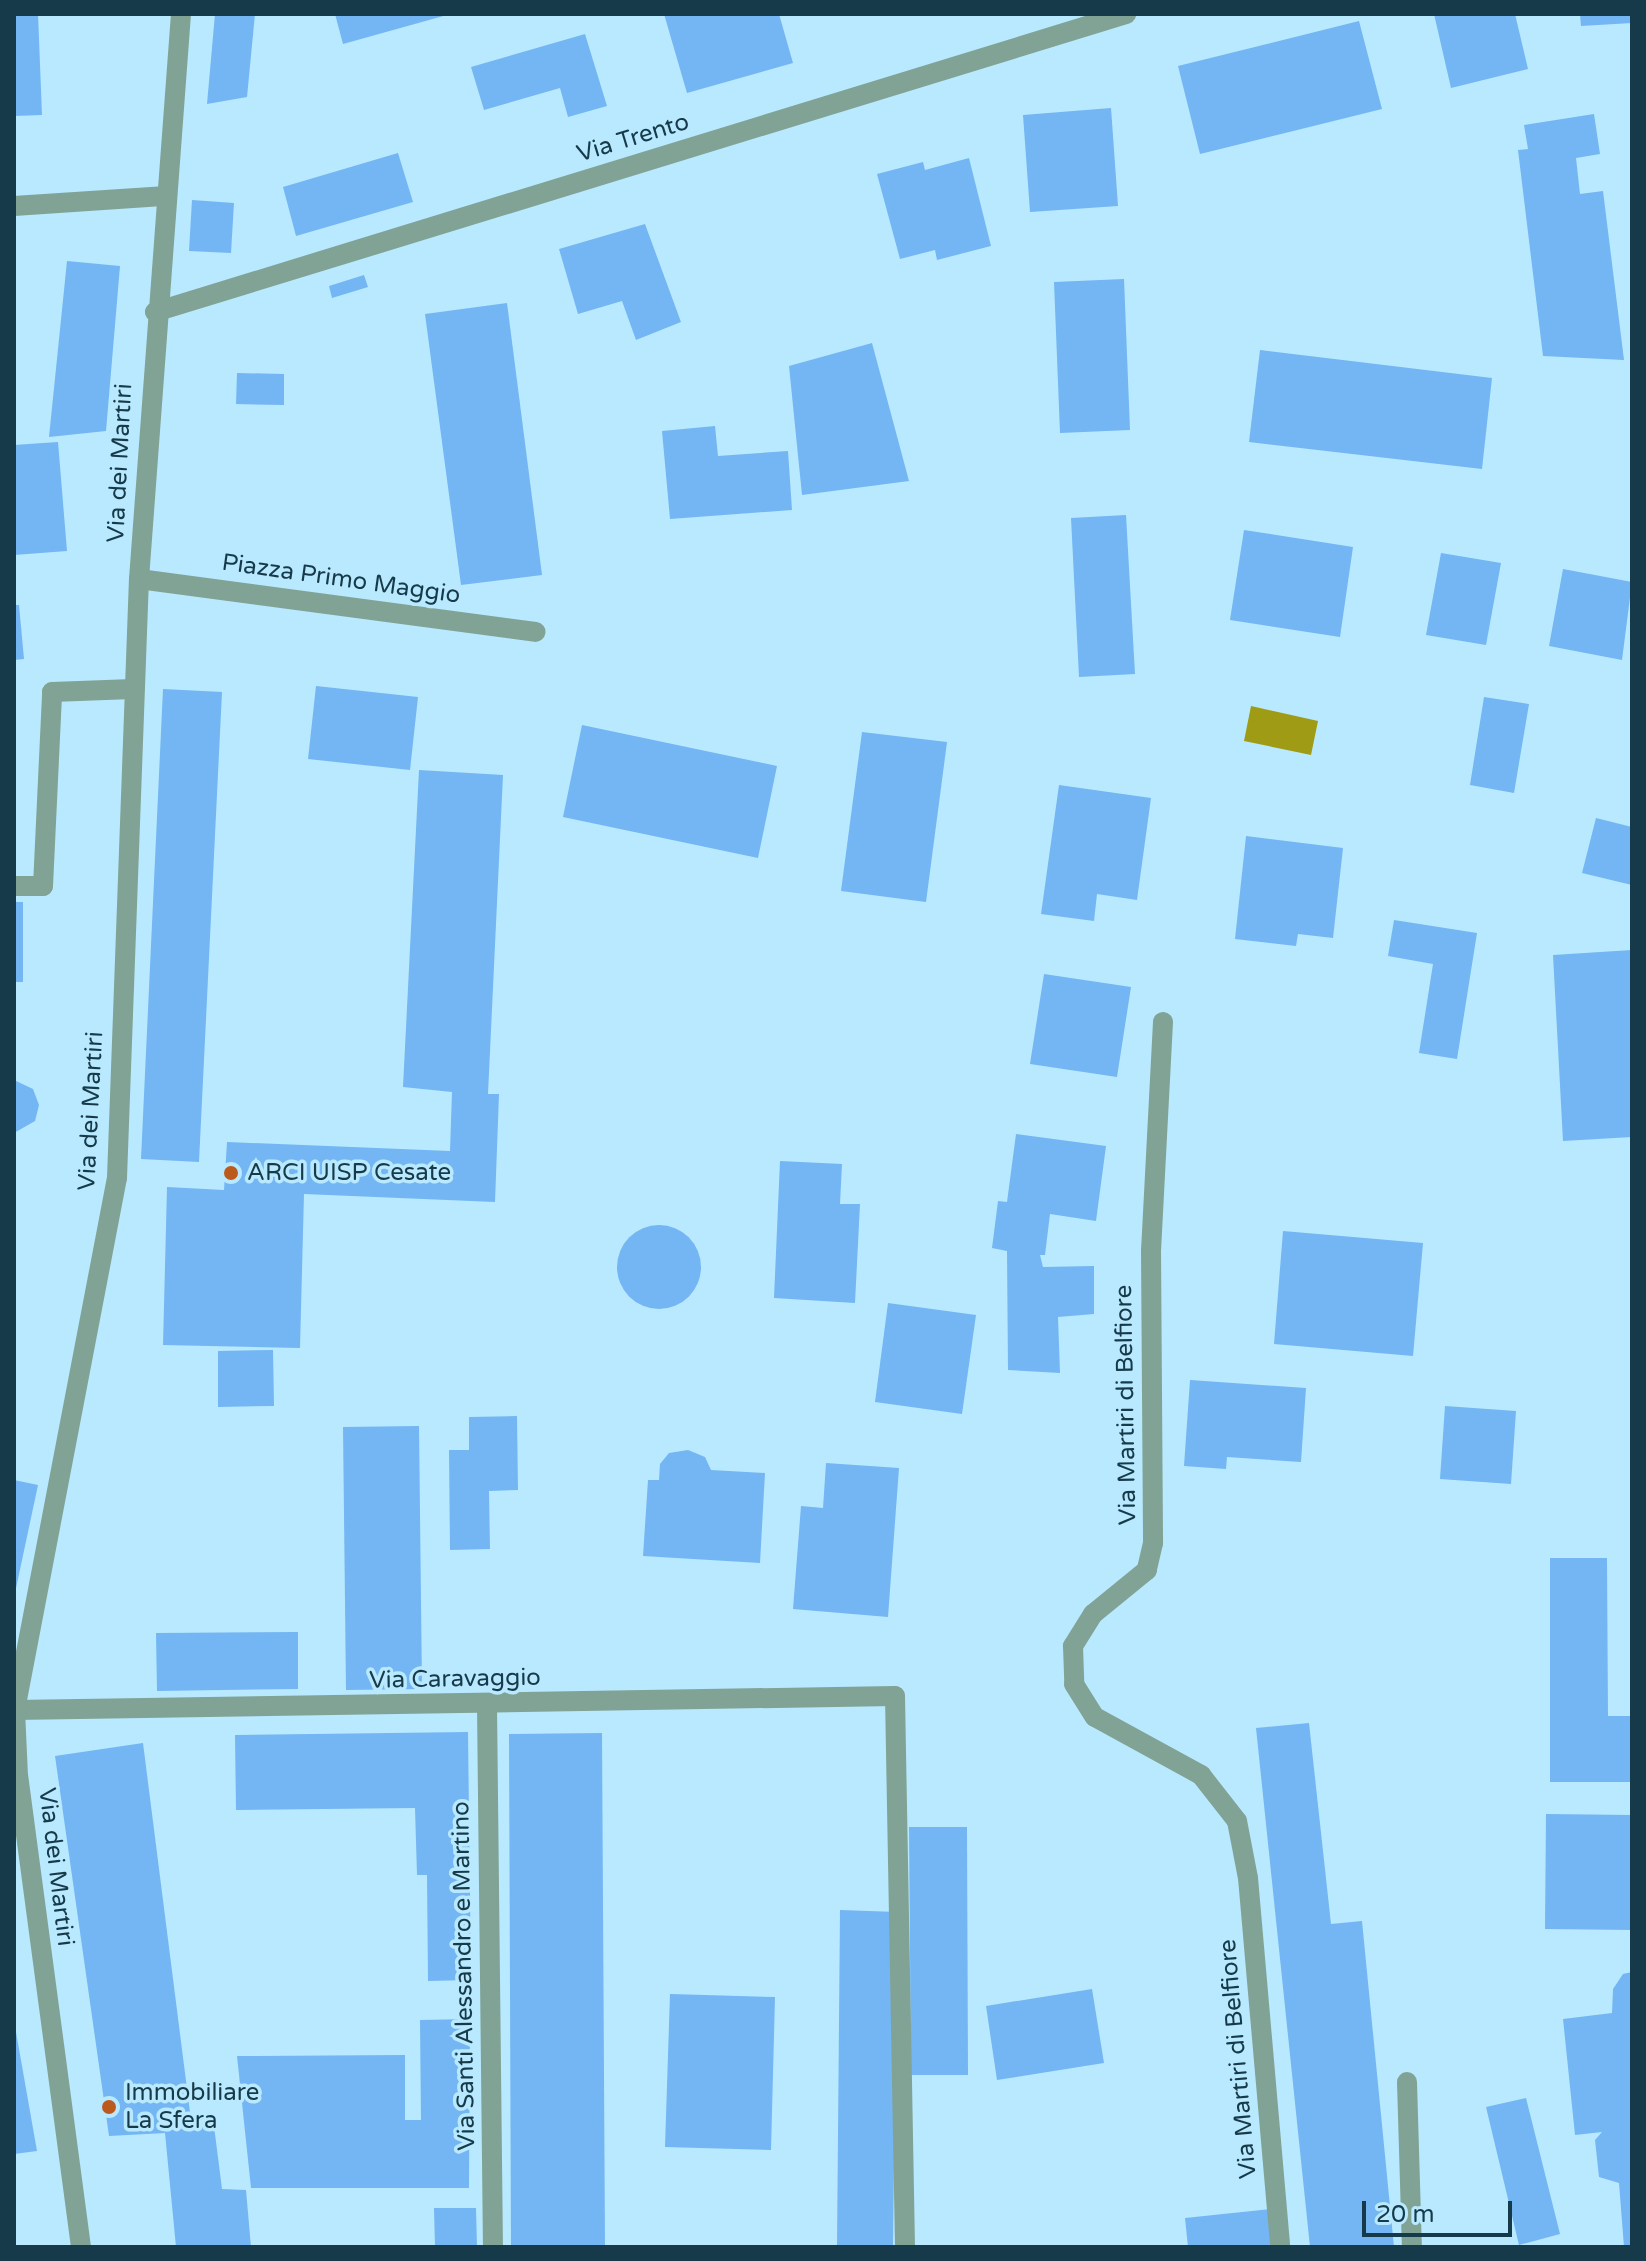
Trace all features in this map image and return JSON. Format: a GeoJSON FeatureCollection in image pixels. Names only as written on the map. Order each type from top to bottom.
{"type":"FeatureCollection","features":[{"type":"Feature","properties":{"kind":"street","name":"Via dei Martiri"},"geometry":{"type":"LineString","coordinates":[[81,2247],[16,1776],[15,1710],[117,1178],[139,579],[163,196],[181,14]]}},
{"type":"Feature","properties":{"kind":"street","name":"Via Trento"},"geometry":{"type":"LineString","coordinates":[[155,312],[1126,14]]}},
{"type":"Feature","properties":{"kind":"street"},"geometry":{"type":"LineString","coordinates":[[14,206],[163,196]]}},
{"type":"Feature","properties":{"kind":"street","name":"Piazza Primo Maggio"},"geometry":{"type":"LineString","coordinates":[[139,579],[535,632]]}},
{"type":"Feature","properties":{"kind":"street"},"geometry":{"type":"LineString","coordinates":[[14,886],[43,886],[52,692],[133,689]]}},
{"type":"Feature","properties":{"kind":"street","name":"Via Martiri di Belfiore"},"geometry":{"type":"LineString","coordinates":[[1163,1022],[1151,1250],[1153,1543],[1147,1570],[1093,1614],[1073,1646],[1074,1684],[1095,1717],[1201,1775],[1237,1821],[1248,1878],[1280,2247]]}},
{"type":"Feature","properties":{"kind":"street","name":"Via Caravaggio"},"geometry":{"type":"LineString","coordinates":[[15,1710],[487,1705],[895,1696],[905,2247]]}},
{"type":"Feature","properties":{"kind":"street","name":"Via Santi Alessandro e Martino"},"geometry":{"type":"LineString","coordinates":[[487,1705],[493,2247]]}},
{"type":"Feature","properties":{"kind":"street"},"geometry":{"type":"LineString","coordinates":[[1407,2082],[1412,2247]]}},
{"type":"Feature","properties":{"kind":"shaded area"},"geometry":{"type":"Polygon","coordinates":[[[1251,706],[1318,721],[1311,755],[1244,741],[1251,706]]]}},
{"type":"Feature","properties":{"kind":"building"},"geometry":{"type":"Polygon","coordinates":[[[14,14],[38,14],[42,115],[14,116],[14,14]]]}},
{"type":"Feature","properties":{"kind":"building"},"geometry":{"type":"Polygon","coordinates":[[[215,14],[255,14],[247,97],[207,104],[215,14]]]}},
{"type":"Feature","properties":{"kind":"building"},"geometry":{"type":"Polygon","coordinates":[[[335,14],[447,14],[447,15],[343,44],[335,14]]]}},
{"type":"Feature","properties":{"kind":"building"},"geometry":{"type":"Polygon","coordinates":[[[664,14],[779,14],[793,63],[687,93],[664,14]]]}},
{"type":"Feature","properties":{"kind":"building"},"geometry":{"type":"Polygon","coordinates":[[[1434,14],[1515,14],[1528,69],[1451,88],[1434,14]]]}},
{"type":"Feature","properties":{"kind":"building"},"geometry":{"type":"Polygon","coordinates":[[[1580,14],[1632,14],[1632,23],[1581,26],[1580,14]]]}},
{"type":"Feature","properties":{"kind":"building"},"geometry":{"type":"Polygon","coordinates":[[[1359,21],[1382,109],[1200,154],[1178,66],[1359,21]]]}},
{"type":"Feature","properties":{"kind":"building"},"geometry":{"type":"Polygon","coordinates":[[[585,34],[607,106],[568,117],[560,88],[484,110],[471,67],[585,34]]]}},
{"type":"Feature","properties":{"kind":"building"},"geometry":{"type":"Polygon","coordinates":[[[1111,108],[1118,206],[1030,212],[1023,115],[1111,108]]]}},
{"type":"Feature","properties":{"kind":"building"},"geometry":{"type":"Polygon","coordinates":[[[1594,114],[1600,154],[1576,158],[1580,194],[1603,191],[1624,360],[1543,356],[1518,150],[1528,149],[1524,125],[1594,114]]]}},
{"type":"Feature","properties":{"kind":"building"},"geometry":{"type":"Polygon","coordinates":[[[398,153],[413,202],[296,236],[283,187],[398,153]]]}},
{"type":"Feature","properties":{"kind":"building"},"geometry":{"type":"Polygon","coordinates":[[[969,158],[991,246],[937,260],[935,250],[900,259],[877,174],[923,162],[925,170],[969,158]]]}},
{"type":"Feature","properties":{"kind":"building"},"geometry":{"type":"Polygon","coordinates":[[[192,200],[234,203],[231,253],[189,251],[192,200]]]}},
{"type":"Feature","properties":{"kind":"building"},"geometry":{"type":"Polygon","coordinates":[[[645,224],[681,322],[636,340],[622,301],[578,314],[559,249],[645,224]]]}},
{"type":"Feature","properties":{"kind":"building"},"geometry":{"type":"Polygon","coordinates":[[[67,261],[120,266],[106,431],[49,437],[67,261]]]}},
{"type":"Feature","properties":{"kind":"building"},"geometry":{"type":"Polygon","coordinates":[[[364,275],[368,287],[332,298],[329,286],[364,275]]]}},
{"type":"Feature","properties":{"kind":"building"},"geometry":{"type":"Polygon","coordinates":[[[1124,279],[1130,430],[1060,433],[1054,282],[1124,279]]]}},
{"type":"Feature","properties":{"kind":"building"},"geometry":{"type":"Polygon","coordinates":[[[507,303],[542,575],[461,585],[425,314],[507,303]]]}},
{"type":"Feature","properties":{"kind":"building"},"geometry":{"type":"Polygon","coordinates":[[[872,343],[909,481],[802,495],[789,366],[872,343]]]}},
{"type":"Feature","properties":{"kind":"building"},"geometry":{"type":"Polygon","coordinates":[[[1260,350],[1492,378],[1482,469],[1249,442],[1260,350]]]}},
{"type":"Feature","properties":{"kind":"building"},"geometry":{"type":"Polygon","coordinates":[[[237,373],[284,374],[284,405],[236,404],[237,373]]]}},
{"type":"Feature","properties":{"kind":"building"},"geometry":{"type":"Polygon","coordinates":[[[715,426],[718,456],[788,451],[792,510],[670,519],[662,431],[715,426]]]}},
{"type":"Feature","properties":{"kind":"building"},"geometry":{"type":"Polygon","coordinates":[[[58,442],[67,551],[14,555],[14,445],[58,442]]]}},
{"type":"Feature","properties":{"kind":"building"},"geometry":{"type":"Polygon","coordinates":[[[1126,515],[1135,674],[1079,677],[1071,518],[1126,515]]]}},
{"type":"Feature","properties":{"kind":"building"},"geometry":{"type":"Polygon","coordinates":[[[1244,530],[1353,547],[1340,637],[1230,620],[1244,530]]]}},
{"type":"Feature","properties":{"kind":"building"},"geometry":{"type":"Polygon","coordinates":[[[1441,553],[1501,563],[1486,645],[1426,635],[1441,553]]]}},
{"type":"Feature","properties":{"kind":"building"},"geometry":{"type":"Polygon","coordinates":[[[1563,569],[1632,582],[1622,660],[1549,646],[1563,569]]]}},
{"type":"Feature","properties":{"kind":"building"},"geometry":{"type":"Polygon","coordinates":[[[14,605],[19,605],[24,659],[14,660],[14,605]]]}},
{"type":"Feature","properties":{"kind":"building"},"geometry":{"type":"Polygon","coordinates":[[[316,686],[418,697],[410,770],[308,759],[316,686]]]}},
{"type":"Feature","properties":{"kind":"building"},"geometry":{"type":"Polygon","coordinates":[[[163,689],[222,692],[199,1162],[141,1159],[163,689]]]}},
{"type":"Feature","properties":{"kind":"building"},"geometry":{"type":"Polygon","coordinates":[[[1484,697],[1529,704],[1514,793],[1470,785],[1484,697]]]}},
{"type":"Feature","properties":{"kind":"building"},"geometry":{"type":"Polygon","coordinates":[[[582,725],[777,766],[758,858],[563,817],[582,725]]]}},
{"type":"Feature","properties":{"kind":"building"},"geometry":{"type":"Polygon","coordinates":[[[862,732],[947,742],[926,902],[841,891],[862,732]]]}},
{"type":"Feature","properties":{"kind":"building"},"geometry":{"type":"Polygon","coordinates":[[[419,770],[503,775],[488,1094],[499,1094],[495,1202],[304,1194],[300,1348],[163,1345],[167,1187],[224,1190],[227,1142],[450,1151],[452,1092],[403,1087],[419,770]]]}},
{"type":"Feature","properties":{"kind":"building"},"geometry":{"type":"Polygon","coordinates":[[[1059,785],[1151,798],[1137,900],[1097,894],[1094,921],[1041,914],[1059,785]]]}},
{"type":"Feature","properties":{"kind":"building"},"geometry":{"type":"Polygon","coordinates":[[[1596,818],[1632,827],[1632,885],[1582,873],[1596,818]]]}},
{"type":"Feature","properties":{"kind":"building"},"geometry":{"type":"Polygon","coordinates":[[[1246,836],[1343,848],[1333,938],[1298,934],[1296,946],[1235,939],[1246,836]]]}},
{"type":"Feature","properties":{"kind":"building"},"geometry":{"type":"Polygon","coordinates":[[[14,902],[23,902],[23,982],[14,982],[14,902]]]}},
{"type":"Feature","properties":{"kind":"building"},"geometry":{"type":"Polygon","coordinates":[[[1394,920],[1477,933],[1457,1059],[1419,1053],[1433,964],[1388,956],[1394,920]]]}},
{"type":"Feature","properties":{"kind":"building"},"geometry":{"type":"Polygon","coordinates":[[[1632,950],[1632,1137],[1563,1141],[1553,955],[1632,950]]]}},
{"type":"Feature","properties":{"kind":"building"},"geometry":{"type":"Polygon","coordinates":[[[1044,974],[1131,987],[1117,1077],[1030,1064],[1044,974]]]}},
{"type":"Feature","properties":{"kind":"building"},"geometry":{"type":"Polygon","coordinates":[[[14,1080],[33,1089],[39,1105],[35,1121],[14,1133],[14,1080]]]}},
{"type":"Feature","properties":{"kind":"building"},"geometry":{"type":"Polygon","coordinates":[[[1016,1134],[1106,1146],[1096,1221],[1050,1214],[1045,1255],[1040,1255],[1043,1267],[1094,1266],[1094,1314],[1058,1317],[1060,1373],[1008,1370],[1007,1251],[992,1248],[998,1201],[1007,1202],[1016,1134]]]}},
{"type":"Feature","properties":{"kind":"building"},"geometry":{"type":"Polygon","coordinates":[[[780,1161],[842,1164],[840,1204],[860,1204],[855,1303],[774,1298],[780,1161]]]}},
{"type":"Feature","properties":{"kind":"building"},"geometry":{"type":"Polygon","coordinates":[[[659,1225],[675,1228],[689,1237],[698,1251],[701,1267],[698,1283],[689,1297],[675,1306],[659,1309],[643,1306],[629,1297],[620,1283],[617,1267],[620,1251],[629,1237],[643,1228],[659,1225]]]}},
{"type":"Feature","properties":{"kind":"building"},"geometry":{"type":"Polygon","coordinates":[[[1283,1231],[1423,1243],[1413,1356],[1274,1344],[1283,1231]]]}},
{"type":"Feature","properties":{"kind":"building"},"geometry":{"type":"Polygon","coordinates":[[[888,1303],[976,1315],[962,1414],[875,1402],[888,1303]]]}},
{"type":"Feature","properties":{"kind":"building"},"geometry":{"type":"Polygon","coordinates":[[[273,1350],[274,1406],[218,1407],[218,1351],[273,1350]]]}},
{"type":"Feature","properties":{"kind":"building"},"geometry":{"type":"Polygon","coordinates":[[[1190,1380],[1306,1388],[1301,1462],[1227,1457],[1226,1469],[1184,1466],[1190,1380]]]}},
{"type":"Feature","properties":{"kind":"building"},"geometry":{"type":"Polygon","coordinates":[[[1445,1406],[1516,1411],[1511,1484],[1440,1479],[1445,1406]]]}},
{"type":"Feature","properties":{"kind":"building"},"geometry":{"type":"Polygon","coordinates":[[[517,1416],[518,1490],[489,1491],[490,1549],[450,1550],[449,1450],[469,1450],[469,1417],[517,1416]]]}},
{"type":"Feature","properties":{"kind":"building"},"geometry":{"type":"Polygon","coordinates":[[[419,1426],[422,1689],[346,1690],[343,1427],[419,1426]]]}},
{"type":"Feature","properties":{"kind":"building"},"geometry":{"type":"Polygon","coordinates":[[[688,1450],[705,1457],[711,1470],[765,1473],[760,1563],[643,1556],[648,1480],[659,1480],[660,1464],[669,1453],[688,1450]]]}},
{"type":"Feature","properties":{"kind":"building"},"geometry":{"type":"Polygon","coordinates":[[[826,1463],[899,1468],[888,1617],[793,1609],[801,1506],[823,1508],[826,1463]]]}},
{"type":"Feature","properties":{"kind":"building"},"geometry":{"type":"Polygon","coordinates":[[[14,1480],[38,1485],[15,1593],[14,1593],[14,1480]]]}},
{"type":"Feature","properties":{"kind":"building"},"geometry":{"type":"Polygon","coordinates":[[[1550,1558],[1607,1558],[1608,1716],[1632,1716],[1632,1782],[1550,1782],[1550,1558]]]}},
{"type":"Feature","properties":{"kind":"building"},"geometry":{"type":"Polygon","coordinates":[[[298,1632],[298,1689],[157,1691],[156,1633],[298,1632]]]}},
{"type":"Feature","properties":{"kind":"building"},"geometry":{"type":"Polygon","coordinates":[[[1309,1723],[1331,1924],[1362,1921],[1394,2247],[1310,2247],[1256,1728],[1309,1723]]]}},
{"type":"Feature","properties":{"kind":"building"},"geometry":{"type":"Polygon","coordinates":[[[468,1732],[471,1980],[428,1981],[427,1875],[417,1875],[415,1808],[236,1810],[235,1735],[468,1732]]]}},
{"type":"Feature","properties":{"kind":"building"},"geometry":{"type":"Polygon","coordinates":[[[602,1733],[605,2247],[511,2247],[509,1734],[602,1733]]]}},
{"type":"Feature","properties":{"kind":"building"},"geometry":{"type":"Polygon","coordinates":[[[143,1743],[192,2128],[214,2126],[222,2189],[246,2190],[251,2247],[176,2247],[165,2133],[109,2136],[55,1756],[143,1743]]]}},
{"type":"Feature","properties":{"kind":"building"},"geometry":{"type":"Polygon","coordinates":[[[1546,1814],[1632,1815],[1632,1930],[1545,1929],[1546,1814]]]}},
{"type":"Feature","properties":{"kind":"building"},"geometry":{"type":"Polygon","coordinates":[[[909,1827],[967,1827],[968,2075],[911,2075],[909,1827]]]}},
{"type":"Feature","properties":{"kind":"building"},"geometry":{"type":"Polygon","coordinates":[[[840,1910],[897,1912],[893,2247],[837,2247],[840,1910]]]}},
{"type":"Feature","properties":{"kind":"building"},"geometry":{"type":"Polygon","coordinates":[[[1632,1972],[1632,2247],[1624,2247],[1619,2183],[1599,2177],[1595,2140],[1602,2132],[1575,2135],[1563,2019],[1612,2013],[1613,1989],[1623,1974],[1632,1972]]]}},
{"type":"Feature","properties":{"kind":"building"},"geometry":{"type":"Polygon","coordinates":[[[1092,1989],[1104,2063],[997,2080],[986,2006],[1092,1989]]]}},
{"type":"Feature","properties":{"kind":"building"},"geometry":{"type":"Polygon","coordinates":[[[670,1994],[775,1997],[771,2150],[665,2147],[670,1994]]]}},
{"type":"Feature","properties":{"kind":"building"},"geometry":{"type":"Polygon","coordinates":[[[470,2019],[469,2188],[251,2188],[237,2056],[405,2055],[405,2120],[421,2120],[420,2020],[470,2019]]]}},
{"type":"Feature","properties":{"kind":"building"},"geometry":{"type":"Polygon","coordinates":[[[14,2033],[37,2151],[14,2154],[14,2033]]]}},
{"type":"Feature","properties":{"kind":"building"},"geometry":{"type":"Polygon","coordinates":[[[1526,2098],[1560,2234],[1519,2245],[1486,2107],[1526,2098]]]}},
{"type":"Feature","properties":{"kind":"building"},"geometry":{"type":"Polygon","coordinates":[[[434,2208],[476,2208],[477,2247],[435,2247],[434,2208]]]}},
{"type":"Feature","properties":{"kind":"building"},"geometry":{"type":"Polygon","coordinates":[[[1271,2209],[1276,2247],[1188,2247],[1185,2218],[1271,2209]]]}},
{"type":"Feature","properties":{"kind":"place","name":"ARCI UISP Cesate"},"geometry":{"type":"Point","coordinates":[231,1173]}},
{"type":"Feature","properties":{"kind":"place","name":"Immobiliare La Sfera"},"geometry":{"type":"Point","coordinates":[109,2107]}}]}
